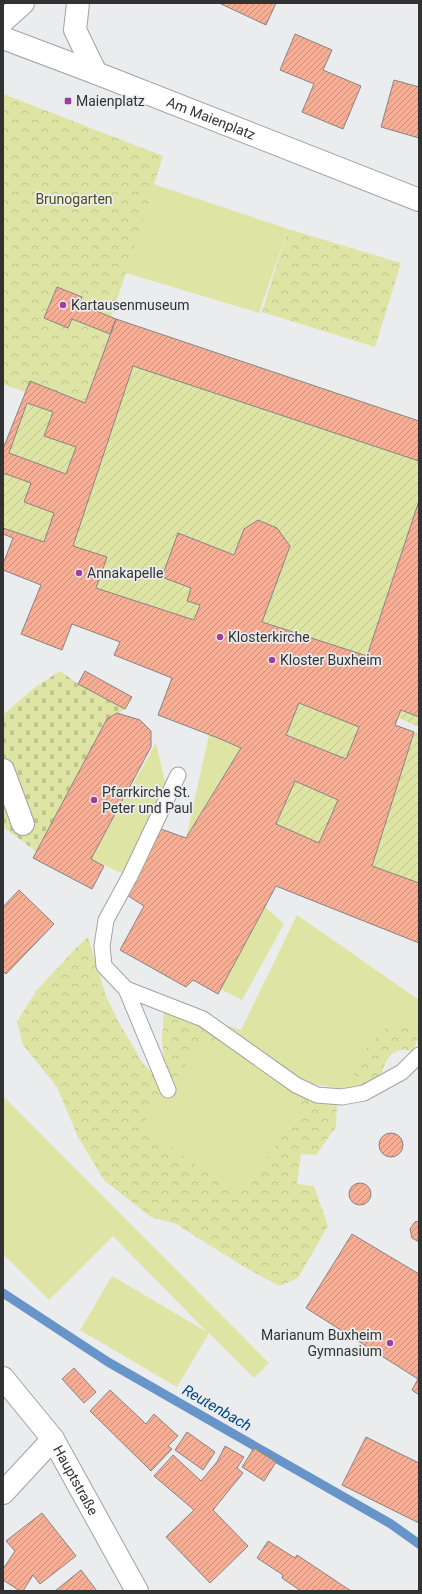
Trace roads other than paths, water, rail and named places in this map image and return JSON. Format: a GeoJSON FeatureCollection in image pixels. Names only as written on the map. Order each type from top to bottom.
{"type":"FeatureCollection","features":[{"type":"Feature","properties":{"kind":"street"},"geometry":{"type":"LineString","coordinates":[[3,21],[23,3]]}},
{"type":"Feature","properties":{"kind":"street"},"geometry":{"type":"LineString","coordinates":[[78,3],[75,30],[96,73]]}},
{"type":"Feature","properties":{"kind":"street","name":"Am Maienplatz"},"geometry":{"type":"LineString","coordinates":[[3,38],[419,200]]}},
{"type":"Feature","properties":{"kind":"street"},"geometry":{"type":"LineString","coordinates":[[3,770],[23,824]]}},
{"type":"Feature","properties":{"kind":"street","name":"Hauptstraße"},"geometry":{"type":"LineString","coordinates":[[3,1378],[54,1439],[137,1591]]}},
{"type":"Feature","properties":{"kind":"street"},"geometry":{"type":"LineString","coordinates":[[3,1493],[54,1439]]}},
{"type":"Feature","properties":{"kind":"lane"},"geometry":{"type":"LineString","coordinates":[[168,1090],[126,989],[104,966],[102,946],[106,920],[130,876],[178,775]]}},
{"type":"Feature","properties":{"kind":"lane"},"geometry":{"type":"LineString","coordinates":[[126,989],[203,1018],[296,1085],[317,1094],[342,1097],[364,1093],[402,1072],[419,1055]]}},
{"type":"Feature","properties":{"kind":"waterway","name":"Reutenbach"},"geometry":{"type":"LineString","coordinates":[[3,1293],[108,1362],[391,1524],[419,1544]]}},
{"type":"Feature","properties":{"kind":"place","name":"Maienplatz"},"geometry":{"type":"Point","coordinates":[68,101]}},
{"type":"Feature","properties":{"kind":"place","name":"Kartausenmuseum"},"geometry":{"type":"Point","coordinates":[63,305]}},
{"type":"Feature","properties":{"kind":"place","name":"Annakapelle"},"geometry":{"type":"Point","coordinates":[79,573]}},
{"type":"Feature","properties":{"kind":"place","name":"Klosterkirche"},"geometry":{"type":"Point","coordinates":[220,637]}},
{"type":"Feature","properties":{"kind":"place","name":"Kloster Buxheim"},"geometry":{"type":"Point","coordinates":[272,660]}},
{"type":"Feature","properties":{"kind":"place","name":"Pfarrkirche St. Peter und Paul"},"geometry":{"type":"Point","coordinates":[94,800]}},
{"type":"Feature","properties":{"kind":"place","name":"Marianum Buxheim Gymnasium"},"geometry":{"type":"Point","coordinates":[390,1343]}},
{"type":"Feature","properties":{"kind":"park label","name":"Brunogarten"},"geometry":{"type":"Point","coordinates":[74,199]}}]}
